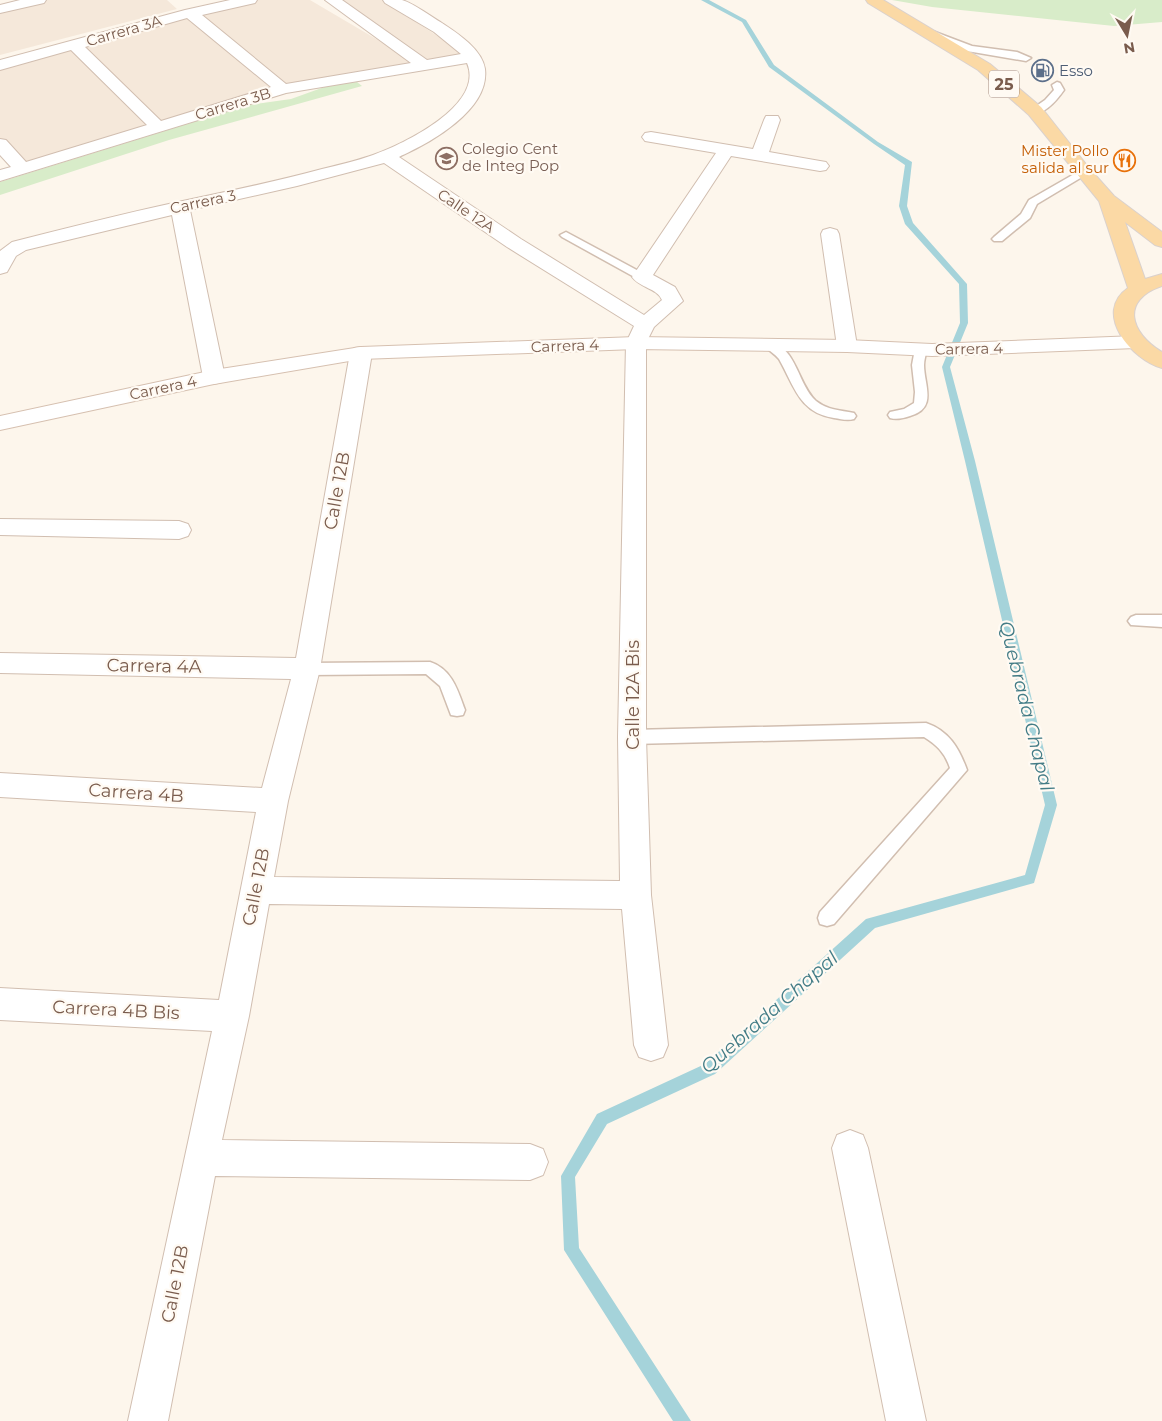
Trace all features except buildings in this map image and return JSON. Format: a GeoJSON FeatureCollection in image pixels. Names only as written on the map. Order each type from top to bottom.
{"type":"FeatureCollection","features":[{"type":"Feature","properties":{"kind":"main road","name":"25"},"geometry":{"type":"LineString","coordinates":[[872,0],[984,67],[1035,111],[1083,172],[1108,200],[1162,241]]}},
{"type":"Feature","properties":{"kind":"main road"},"geometry":{"type":"LineString","coordinates":[[1108,200],[1138,288]]}},
{"type":"Feature","properties":{"kind":"main road"},"geometry":{"type":"LineString","coordinates":[[1162,280],[1138,288],[1128,297],[1123,308],[1123,321],[1129,334],[1143,349],[1162,361]]}},
{"type":"Feature","properties":{"kind":"street"},"geometry":{"type":"LineString","coordinates":[[0,9],[39,0]]}},
{"type":"Feature","properties":{"kind":"street","name":"Carrera 3A"},"geometry":{"type":"LineString","coordinates":[[0,66],[190,13],[250,0]]}},
{"type":"Feature","properties":{"kind":"street"},"geometry":{"type":"LineString","coordinates":[[332,0],[422,64]]}},
{"type":"Feature","properties":{"kind":"street"},"geometry":{"type":"LineString","coordinates":[[386,156],[438,130],[469,101],[477,86],[474,62],[460,42],[390,0]]}},
{"type":"Feature","properties":{"kind":"street"},"geometry":{"type":"LineString","coordinates":[[190,13],[283,89]]}},
{"type":"Feature","properties":{"kind":"street"},"geometry":{"type":"LineString","coordinates":[[74,45],[158,127]]}},
{"type":"Feature","properties":{"kind":"street","name":"Carrera 3B"},"geometry":{"type":"LineString","coordinates":[[0,176],[283,89],[422,64],[474,62]]}},
{"type":"Feature","properties":{"kind":"street"},"geometry":{"type":"LineString","coordinates":[[759,157],[772,120]]}},
{"type":"Feature","properties":{"kind":"street"},"geometry":{"type":"LineString","coordinates":[[651,137],[820,166]]}},
{"type":"Feature","properties":{"kind":"street"},"geometry":{"type":"LineString","coordinates":[[0,144],[22,169]]}},
{"type":"Feature","properties":{"kind":"street"},"geometry":{"type":"LineString","coordinates":[[641,334],[673,301],[668,291],[642,278],[726,151]]}},
{"type":"Feature","properties":{"kind":"street","name":"Carrera 3"},"geometry":{"type":"LineString","coordinates":[[0,268],[8,253],[19,246],[180,207],[274,188],[386,156]]}},
{"type":"Feature","properties":{"kind":"street","name":"Calle 12A"},"geometry":{"type":"LineString","coordinates":[[386,156],[514,243],[641,334]]}},
{"type":"Feature","properties":{"kind":"street"},"geometry":{"type":"LineString","coordinates":[[180,207],[214,377]]}},
{"type":"Feature","properties":{"kind":"street"},"geometry":{"type":"LineString","coordinates":[[830,234],[847,346]]}},
{"type":"Feature","properties":{"kind":"street","name":"Carrera 4"},"geometry":{"type":"LineString","coordinates":[[0,423],[214,377],[361,353],[641,334],[771,346],[847,346],[927,350],[1136,342]]}},
{"type":"Feature","properties":{"kind":"street","name":"Calle 12A Bis"},"geometry":{"type":"LineString","coordinates":[[641,334],[632,737],[636,894],[651,1045]]}},
{"type":"Feature","properties":{"kind":"street","name":"Calle 12B"},"geometry":{"type":"LineString","coordinates":[[148,1421],[201,1158],[232,1016],[273,801],[307,669],[361,353]]}},
{"type":"Feature","properties":{"kind":"street"},"geometry":{"type":"LineString","coordinates":[[0,527],[179,530]]}},
{"type":"Feature","properties":{"kind":"street","name":"Carrera 4A"},"geometry":{"type":"LineString","coordinates":[[0,663],[307,669]]}},
{"type":"Feature","properties":{"kind":"street","name":"Carrera 4B"},"geometry":{"type":"LineString","coordinates":[[0,785],[273,801]]}},
{"type":"Feature","properties":{"kind":"street"},"geometry":{"type":"LineString","coordinates":[[255,890],[636,894]]}},
{"type":"Feature","properties":{"kind":"street","name":"Carrera 4B Bis"},"geometry":{"type":"LineString","coordinates":[[0,1004],[232,1016]]}},
{"type":"Feature","properties":{"kind":"street"},"geometry":{"type":"LineString","coordinates":[[850,1148],[906,1421]]}},
{"type":"Feature","properties":{"kind":"street"},"geometry":{"type":"LineString","coordinates":[[201,1158],[530,1162]]}},
{"type":"Feature","properties":{"kind":"lane"},"geometry":{"type":"LineString","coordinates":[[925,31],[970,49],[1026,58]]}},
{"type":"Feature","properties":{"kind":"lane"},"geometry":{"type":"LineString","coordinates":[[1035,111],[1046,105],[1056,95],[1059,90],[1057,85]]}},
{"type":"Feature","properties":{"kind":"lane"},"geometry":{"type":"LineString","coordinates":[[998,239],[1026,216],[1033,202],[1083,172]]}},
{"type":"Feature","properties":{"kind":"lane"},"geometry":{"type":"LineString","coordinates":[[566,235],[642,278]]}},
{"type":"Feature","properties":{"kind":"lane"},"geometry":{"type":"LineString","coordinates":[[771,346],[783,355],[800,390],[812,404],[828,413],[849,416]]}},
{"type":"Feature","properties":{"kind":"lane"},"geometry":{"type":"LineString","coordinates":[[895,415],[910,413],[920,406],[923,397],[918,365],[927,350]]}},
{"type":"Feature","properties":{"kind":"lane"},"geometry":{"type":"LineString","coordinates":[[1136,621],[1162,621]]}},
{"type":"Feature","properties":{"kind":"lane"},"geometry":{"type":"LineString","coordinates":[[307,669],[430,668],[447,683],[457,710]]}},
{"type":"Feature","properties":{"kind":"lane"},"geometry":{"type":"LineString","coordinates":[[632,737],[926,730],[944,740],[954,755],[958,770],[827,918]]}},
{"type":"Feature","properties":{"kind":"shaded area"},"geometry":{"type":"Polygon","coordinates":[[[46,0],[167,0],[177,9],[0,55],[0,11],[46,0]]]}},
{"type":"Feature","properties":{"kind":"shaded area"},"geometry":{"type":"Polygon","coordinates":[[[258,0],[310,0],[417,63],[283,88],[195,14],[258,0]]]}},
{"type":"Feature","properties":{"kind":"shaded area"},"geometry":{"type":"Polygon","coordinates":[[[337,0],[383,0],[466,55],[425,62],[337,0]]]}},
{"type":"Feature","properties":{"kind":"shaded area"},"geometry":{"type":"Polygon","coordinates":[[[188,15],[279,89],[159,125],[79,46],[188,15]]]}},
{"type":"Feature","properties":{"kind":"shaded area"},"geometry":{"type":"Polygon","coordinates":[[[73,47],[154,127],[23,168],[0,141],[0,67],[73,47]]]}},
{"type":"Feature","properties":{"kind":"green space"},"geometry":{"type":"Polygon","coordinates":[[[892,0],[1162,0],[1162,22],[1114,26],[932,7],[892,0]]]}},
{"type":"Feature","properties":{"kind":"green space"},"geometry":{"type":"Polygon","coordinates":[[[357,82],[362,86],[169,140],[0,195],[0,182],[248,105],[291,99],[330,85],[357,82]]]}},
{"type":"Feature","properties":{"kind":"waterway","name":"Quebrada Chapal"},"geometry":{"type":"LineString","coordinates":[[683,1421],[572,1250],[568,1176],[602,1119],[710,1069],[871,923],[1030,879],[1051,805],[946,367],[964,323],[963,284],[909,224],[903,206],[909,164],[876,143],[771,66],[744,21],[704,0]]}},
{"type":"Feature","properties":{"kind":"place","name":"Esso"},"geometry":{"type":"Point","coordinates":[1043,71]}},
{"type":"Feature","properties":{"kind":"place","name":"Colegio Cent de Integ Pop"},"geometry":{"type":"Point","coordinates":[446,158]}},
{"type":"Feature","properties":{"kind":"place","name":"Mister Pollo salida al sur"},"geometry":{"type":"Point","coordinates":[1125,160]}}]}
